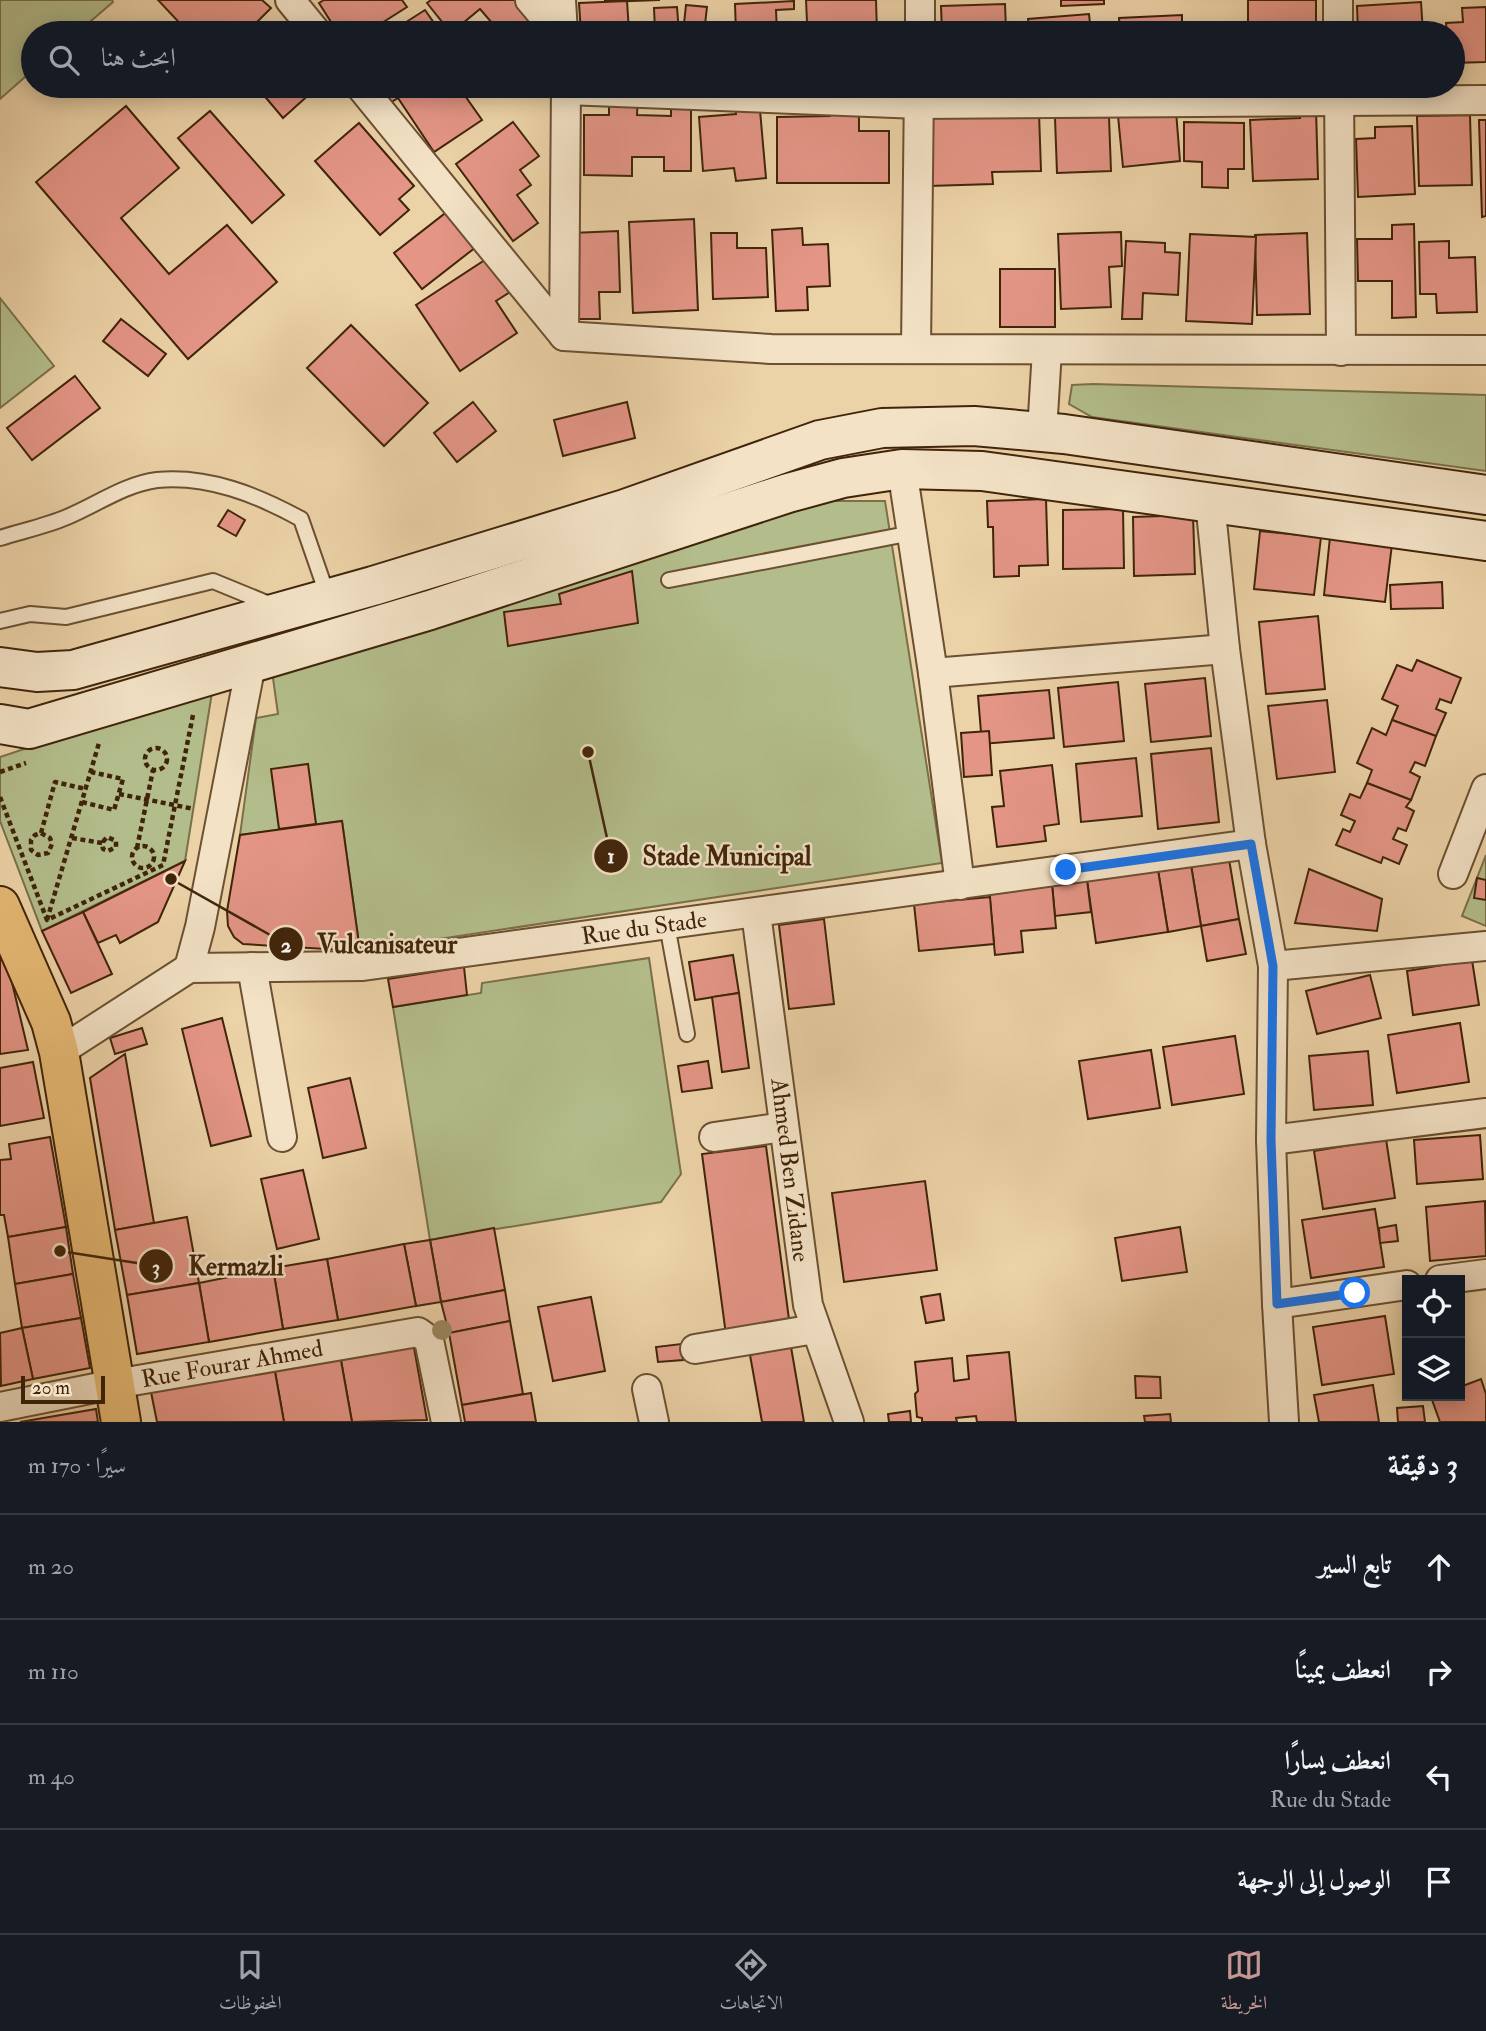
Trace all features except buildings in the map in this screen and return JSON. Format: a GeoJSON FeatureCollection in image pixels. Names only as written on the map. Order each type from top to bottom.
{"type":"FeatureCollection","features":[{"type":"Feature","properties":{"kind":"main road"},"geometry":{"type":"LineString","coordinates":[[0,667],[37,672],[73,670],[285,611],[625,509],[820,440],[882,428],[974,426],[1042,432],[1486,495]]}},
{"type":"Feature","properties":{"kind":"main road"},"geometry":{"type":"LineString","coordinates":[[0,724],[29,729],[430,610],[788,493],[843,478],[902,469],[982,471],[1486,541]]}},
{"type":"Feature","properties":{"kind":"main road"},"geometry":{"type":"LineString","coordinates":[[0,906],[51,1022],[59,1052],[121,1422]]}},
{"type":"Feature","properties":{"kind":"street"},"geometry":{"type":"LineString","coordinates":[[290,0],[307,21]]}},
{"type":"Feature","properties":{"kind":"street"},"geometry":{"type":"LineString","coordinates":[[530,0],[548,21]]}},
{"type":"Feature","properties":{"kind":"street"},"geometry":{"type":"LineString","coordinates":[[561,0],[563,21]]}},
{"type":"Feature","properties":{"kind":"street"},"geometry":{"type":"LineString","coordinates":[[920,0],[920,21]]}},
{"type":"Feature","properties":{"kind":"street"},"geometry":{"type":"LineString","coordinates":[[1338,0],[1338,21]]}},
{"type":"Feature","properties":{"kind":"street"},"geometry":{"type":"LineString","coordinates":[[370,98],[564,336],[771,349],[1486,349]]}},
{"type":"Feature","properties":{"kind":"street"},"geometry":{"type":"LineString","coordinates":[[564,336],[566,98]]}},
{"type":"Feature","properties":{"kind":"street"},"geometry":{"type":"LineString","coordinates":[[916,349],[919,98]]}},
{"type":"Feature","properties":{"kind":"street"},"geometry":{"type":"LineString","coordinates":[[1339,98],[1341,351]]}},
{"type":"Feature","properties":{"kind":"street"},"geometry":{"type":"LineString","coordinates":[[1437,98],[1486,100]]}},
{"type":"Feature","properties":{"kind":"street"},"geometry":{"type":"LineString","coordinates":[[1042,432],[1047,350]]}},
{"type":"Feature","properties":{"kind":"street"},"geometry":{"type":"LineString","coordinates":[[902,469],[933,673],[960,885]]}},
{"type":"Feature","properties":{"kind":"street"},"geometry":{"type":"LineString","coordinates":[[1210,502],[1225,649],[1251,844],[1273,966],[1271,1140],[1284,1422]]}},
{"type":"Feature","properties":{"kind":"street"},"geometry":{"type":"LineString","coordinates":[[933,673],[1225,649]]}},
{"type":"Feature","properties":{"kind":"street"},"geometry":{"type":"LineString","coordinates":[[59,1052],[189,968],[200,927],[251,664]]}},
{"type":"Feature","properties":{"kind":"street"},"geometry":{"type":"LineString","coordinates":[[1453,874],[1486,789]]}},
{"type":"Feature","properties":{"kind":"street","name":"Rue du Stade"},"geometry":{"type":"LineString","coordinates":[[189,968],[363,966],[1251,844]]}},
{"type":"Feature","properties":{"kind":"street","name":"Ahmed Ben Zidane"},"geometry":{"type":"LineString","coordinates":[[756,913],[808,1305],[849,1422]]}},
{"type":"Feature","properties":{"kind":"street"},"geometry":{"type":"LineString","coordinates":[[1273,966],[1486,946]]}},
{"type":"Feature","properties":{"kind":"street"},"geometry":{"type":"LineString","coordinates":[[252,967],[282,1137]]}},
{"type":"Feature","properties":{"kind":"street"},"geometry":{"type":"LineString","coordinates":[[1271,1140],[1486,1113]]}},
{"type":"Feature","properties":{"kind":"street"},"geometry":{"type":"LineString","coordinates":[[714,1137],[785,1127]]}},
{"type":"Feature","properties":{"kind":"street"},"geometry":{"type":"LineString","coordinates":[[1465,1277],[1486,1274]]}},
{"type":"Feature","properties":{"kind":"street"},"geometry":{"type":"LineString","coordinates":[[1277,1304],[1402,1286]]}},
{"type":"Feature","properties":{"kind":"street"},"geometry":{"type":"LineString","coordinates":[[695,1349],[815,1329]]}},
{"type":"Feature","properties":{"kind":"street","name":"Rue Fourar Ahmed"},"geometry":{"type":"LineString","coordinates":[[0,1406],[418,1332],[429,1340],[446,1422]]}},
{"type":"Feature","properties":{"kind":"street"},"geometry":{"type":"LineString","coordinates":[[647,1389],[654,1422]]}},
{"type":"Feature","properties":{"kind":"lane"},"geometry":{"type":"LineString","coordinates":[[0,538],[67,517],[108,496],[155,481],[200,480],[266,500],[301,519],[328,598]]}},
{"type":"Feature","properties":{"kind":"lane"},"geometry":{"type":"LineString","coordinates":[[669,580],[912,533]]}},
{"type":"Feature","properties":{"kind":"lane"},"geometry":{"type":"LineString","coordinates":[[0,621],[30,614],[65,617],[212,582],[285,611]]}},
{"type":"Feature","properties":{"kind":"lane"},"geometry":{"type":"LineString","coordinates":[[667,925],[687,1034]]}},
{"type":"Feature","properties":{"kind":"path"},"geometry":{"type":"LineString","coordinates":[[47,920],[163,865],[195,704]]}},
{"type":"Feature","properties":{"kind":"path"},"geometry":{"type":"LineString","coordinates":[[47,920],[101,737]]}},
{"type":"Feature","properties":{"kind":"path"},"geometry":{"type":"LineString","coordinates":[[150,750],[162,750],[167,756],[167,763],[164,768],[153,770],[146,765],[146,755],[150,750]]}},
{"type":"Feature","properties":{"kind":"path"},"geometry":{"type":"LineString","coordinates":[[137,848],[143,846],[152,851],[155,857],[151,865],[140,867],[133,863],[133,853],[137,848],[153,770]]}},
{"type":"Feature","properties":{"kind":"path"},"geometry":{"type":"LineString","coordinates":[[82,802],[114,810],[119,794],[123,779],[91,772]]}},
{"type":"Feature","properties":{"kind":"path"},"geometry":{"type":"LineString","coordinates":[[41,833],[55,782],[86,789]]}},
{"type":"Feature","properties":{"kind":"path"},"geometry":{"type":"LineString","coordinates":[[119,794],[194,809]]}},
{"type":"Feature","properties":{"kind":"path"},"geometry":{"type":"LineString","coordinates":[[0,797],[47,920]]}},
{"type":"Feature","properties":{"kind":"path"},"geometry":{"type":"LineString","coordinates":[[41,833],[50,838],[52,844],[48,853],[43,855],[33,852],[30,845],[35,835],[41,833]]}},
{"type":"Feature","properties":{"kind":"path"},"geometry":{"type":"LineString","coordinates":[[72,838],[102,843]]}},
{"type":"Feature","properties":{"kind":"green space"},"geometry":{"type":"Polygon","coordinates":[[[0,0],[112,0],[113,2],[91,21],[21,21],[21,81],[0,99],[0,0]]]}},
{"type":"Feature","properties":{"kind":"green space"},"geometry":{"type":"Polygon","coordinates":[[[0,298],[54,366],[0,408],[0,298]]]}},
{"type":"Feature","properties":{"kind":"green space"},"geometry":{"type":"Polygon","coordinates":[[[1072,385],[1486,395],[1486,471],[1092,417],[1069,404],[1072,385]]]}},
{"type":"Feature","properties":{"kind":"green space"},"geometry":{"type":"Polygon","coordinates":[[[823,501],[885,501],[942,863],[360,951],[342,821],[240,835],[256,718],[278,714],[272,671],[823,501]]]}},
{"type":"Feature","properties":{"kind":"green space"},"geometry":{"type":"Polygon","coordinates":[[[213,686],[185,861],[42,931],[0,821],[0,757],[213,686]]]}},
{"type":"Feature","properties":{"kind":"green space"},"geometry":{"type":"Polygon","coordinates":[[[1486,855],[1486,926],[1462,916],[1486,855]]]}},
{"type":"Feature","properties":{"kind":"green space"},"geometry":{"type":"Polygon","coordinates":[[[649,958],[681,1174],[661,1202],[430,1240],[393,1007],[481,993],[482,983],[649,958]]]}},
{"type":"Feature","properties":{"kind":"place","name":"Stade Municipal"},"geometry":{"type":"Point","coordinates":[588,752]}},
{"type":"Feature","properties":{"kind":"place","name":"Vulcanisateur"},"geometry":{"type":"Point","coordinates":[171,879]}},
{"type":"Feature","properties":{"kind":"place","name":"Kermazli"},"geometry":{"type":"Point","coordinates":[60,1251]}},
{"type":"Feature","properties":{"kind":"route"},"geometry":{"type":"LineString","coordinates":[[1066,870],[1251,844],[1273,966],[1271,1140],[1277,1304],[1355,1293]]}}]}
